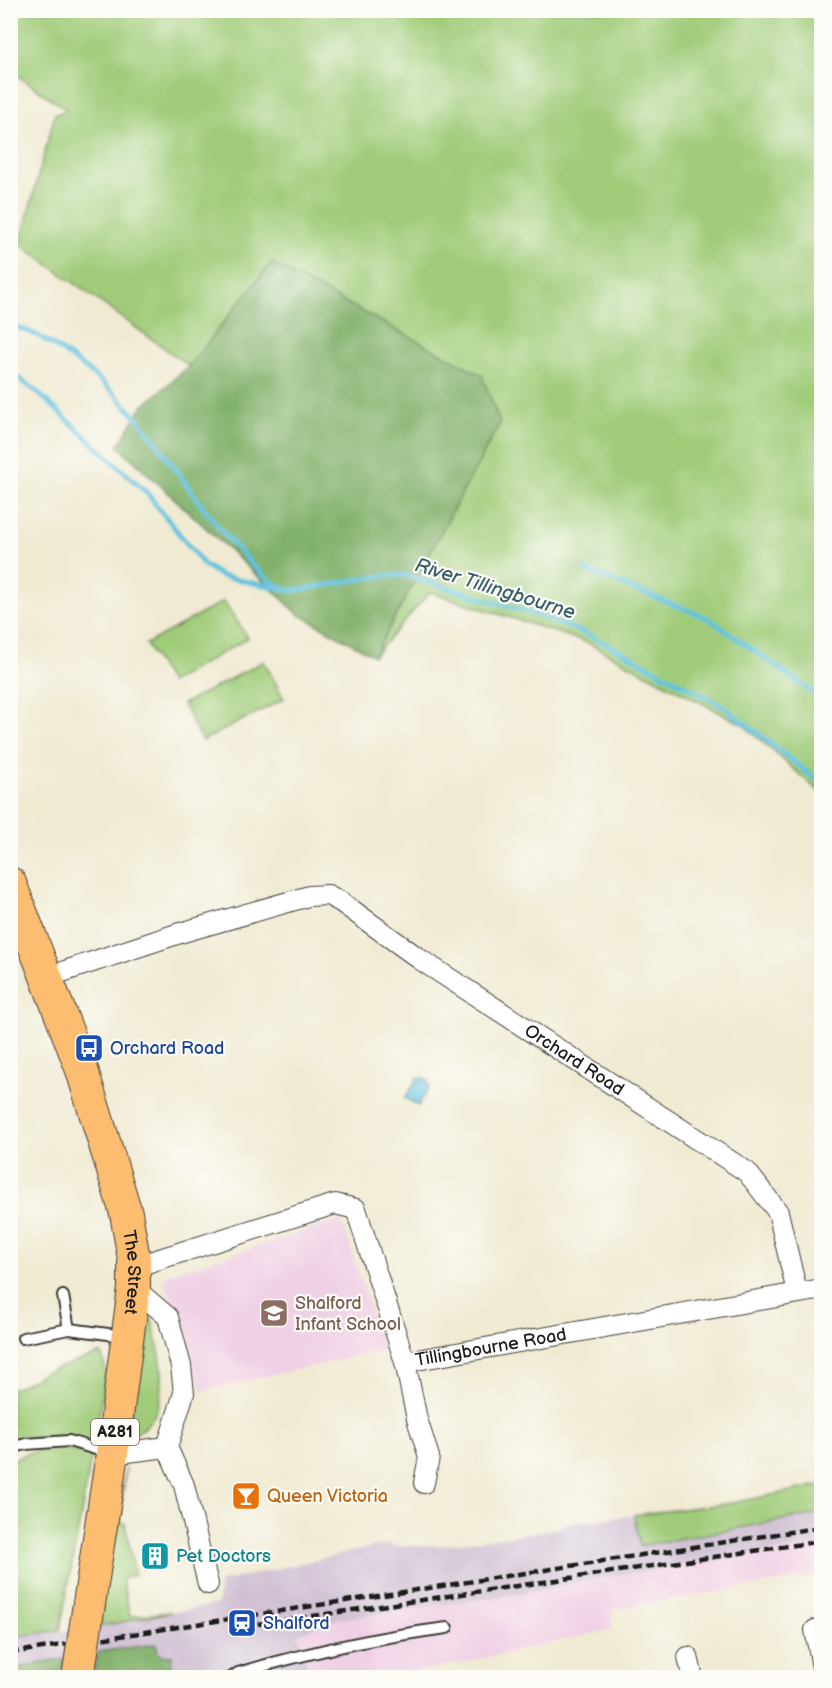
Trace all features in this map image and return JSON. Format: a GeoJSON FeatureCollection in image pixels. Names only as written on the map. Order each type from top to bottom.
{"type":"FeatureCollection","features":[{"type":"Feature","properties":{"kind":"main road","name":"The Street"},"geometry":{"type":"LineString","coordinates":[[10,883],[82,1070],[126,1213],[134,1278],[112,1454],[78,1677]]}},
{"type":"Feature","properties":{"kind":"street","name":"Orchard Road"},"geometry":{"type":"LineString","coordinates":[[47,977],[180,933],[309,896],[328,895],[422,960],[747,1172],[778,1212],[797,1292]]}},
{"type":"Feature","properties":{"kind":"street","name":"Tillingbourne Road"},"geometry":{"type":"LineString","coordinates":[[134,1278],[335,1204],[356,1209],[405,1362],[822,1289]]}},
{"type":"Feature","properties":{"kind":"street"},"geometry":{"type":"LineString","coordinates":[[134,1278],[168,1317],[181,1366],[184,1393],[167,1447],[184,1485],[208,1584]]}},
{"type":"Feature","properties":{"kind":"street"},"geometry":{"type":"LineString","coordinates":[[405,1362],[417,1419],[429,1457],[424,1483]]}},
{"type":"Feature","properties":{"kind":"street"},"geometry":{"type":"LineString","coordinates":[[112,1454],[167,1447]]}},
{"type":"Feature","properties":{"kind":"street"},"geometry":{"type":"LineString","coordinates":[[815,1630],[822,1667]]}},
{"type":"Feature","properties":{"kind":"street"},"geometry":{"type":"LineString","coordinates":[[688,1657],[693,1677]]}},
{"type":"Feature","properties":{"kind":"lane"},"geometry":{"type":"LineString","coordinates":[[63,1296],[69,1329]]}},
{"type":"Feature","properties":{"kind":"lane"},"geometry":{"type":"LineString","coordinates":[[23,1338],[69,1329],[127,1336]]}},
{"type":"Feature","properties":{"kind":"lane"},"geometry":{"type":"LineString","coordinates":[[10,1449],[26,1444],[69,1441],[112,1454]]}},
{"type":"Feature","properties":{"kind":"lane"},"geometry":{"type":"LineString","coordinates":[[231,1677],[276,1662],[405,1633],[447,1628]]}},
{"type":"Feature","properties":{"kind":"shaded area","name":"Shalford Infant School"},"geometry":{"type":"Polygon","coordinates":[[[341,1220],[384,1350],[202,1391],[163,1276],[341,1220]]]}},
{"type":"Feature","properties":{"kind":"shaded area"},"geometry":{"type":"Polygon","coordinates":[[[821,1485],[821,1545],[594,1579],[549,1589],[334,1620],[299,1634],[310,1677],[170,1677],[172,1673],[63,1670],[64,1659],[11,1669],[10,1637],[97,1627],[218,1604],[219,1582],[390,1543],[392,1546],[446,1545],[557,1529],[564,1524],[732,1503],[821,1485]]]}},
{"type":"Feature","properties":{"kind":"shaded area"},"geometry":{"type":"Polygon","coordinates":[[[821,1545],[821,1574],[612,1609],[612,1629],[467,1662],[381,1677],[310,1677],[299,1634],[334,1620],[549,1589],[594,1579],[821,1545]]]}},
{"type":"Feature","properties":{"kind":"green space"},"geometry":{"type":"Polygon","coordinates":[[[11,11],[821,11],[821,793],[742,724],[586,642],[430,592],[374,656],[500,423],[271,263],[189,366],[20,244],[55,114],[67,110],[11,71],[11,11]]]}},
{"type":"Feature","properties":{"kind":"green space"},"geometry":{"type":"Polygon","coordinates":[[[271,263],[482,375],[500,423],[374,656],[298,614],[118,446],[142,407],[189,366],[271,263]]]}},
{"type":"Feature","properties":{"kind":"green space"},"geometry":{"type":"Polygon","coordinates":[[[224,601],[248,638],[170,683],[146,644],[224,601]]]}},
{"type":"Feature","properties":{"kind":"green space"},"geometry":{"type":"Polygon","coordinates":[[[264,661],[284,699],[202,741],[183,704],[264,661]]]}},
{"type":"Feature","properties":{"kind":"green space"},"geometry":{"type":"Polygon","coordinates":[[[148,1307],[161,1360],[160,1400],[150,1421],[126,1440],[148,1307]]]}},
{"type":"Feature","properties":{"kind":"green space"},"geometry":{"type":"Polygon","coordinates":[[[101,1353],[106,1371],[95,1442],[49,1436],[11,1442],[11,1388],[16,1388],[44,1373],[101,1353]]]}},
{"type":"Feature","properties":{"kind":"green space"},"geometry":{"type":"Polygon","coordinates":[[[65,1448],[92,1453],[60,1630],[11,1637],[11,1460],[35,1451],[65,1448]]]}},
{"type":"Feature","properties":{"kind":"green space"},"geometry":{"type":"Polygon","coordinates":[[[126,1467],[120,1523],[125,1523],[135,1575],[122,1579],[130,1616],[172,1612],[97,1627],[126,1467]]]}},
{"type":"Feature","properties":{"kind":"green space"},"geometry":{"type":"Polygon","coordinates":[[[821,1485],[821,1513],[640,1546],[634,1515],[732,1503],[821,1485]]]}},
{"type":"Feature","properties":{"kind":"green space"},"geometry":{"type":"Polygon","coordinates":[[[156,1644],[159,1655],[172,1656],[170,1677],[93,1678],[98,1652],[156,1644]]]}},
{"type":"Feature","properties":{"kind":"green space"},"geometry":{"type":"Polygon","coordinates":[[[65,1659],[60,1677],[11,1678],[11,1669],[65,1659]]]}},
{"type":"Feature","properties":{"kind":"water"},"geometry":{"type":"Polygon","coordinates":[[[418,1077],[429,1081],[426,1084],[430,1086],[418,1106],[405,1098],[418,1077]]]}},
{"type":"Feature","properties":{"kind":"waterway","name":"River Tillingbourne"},"geometry":{"type":"LineString","coordinates":[[10,326],[32,333],[50,343],[86,369],[117,397],[146,429],[222,531],[257,570],[277,585],[296,590],[373,577],[406,575],[531,613],[578,630],[723,706],[822,784]]}},
{"type":"Feature","properties":{"kind":"waterway"},"geometry":{"type":"LineString","coordinates":[[10,372],[36,391],[146,492],[204,565],[221,576],[282,589]]}},
{"type":"Feature","properties":{"kind":"waterway"},"geometry":{"type":"LineString","coordinates":[[585,570],[708,618],[822,699]]}},
{"type":"Feature","properties":{"kind":"railway"},"geometry":{"type":"LineString","coordinates":[[10,1653],[822,1527]]}},
{"type":"Feature","properties":{"kind":"railway"},"geometry":{"type":"LineString","coordinates":[[231,1628],[822,1541]]}},
{"type":"Feature","properties":{"kind":"place","name":"Orchard Road"},"geometry":{"type":"Point","coordinates":[89,1048]}},
{"type":"Feature","properties":{"kind":"place","name":"Shalford Infant School"},"geometry":{"type":"Point","coordinates":[274,1313]}},
{"type":"Feature","properties":{"kind":"place","name":"Queen Victoria"},"geometry":{"type":"Point","coordinates":[246,1496]}},
{"type":"Feature","properties":{"kind":"place","name":"Pet Doctors"},"geometry":{"type":"Point","coordinates":[155,1556]}},
{"type":"Feature","properties":{"kind":"place","name":"Shalford"},"geometry":{"type":"Point","coordinates":[242,1623]}}]}
